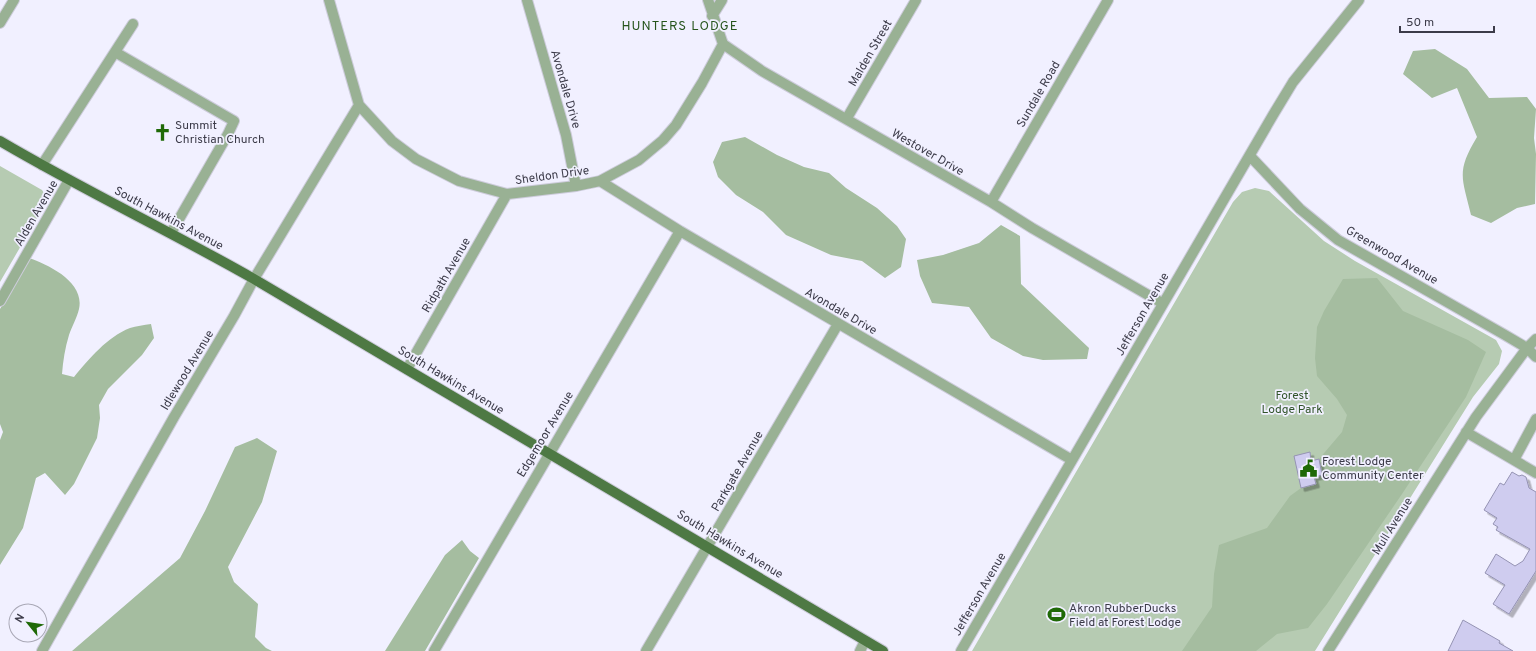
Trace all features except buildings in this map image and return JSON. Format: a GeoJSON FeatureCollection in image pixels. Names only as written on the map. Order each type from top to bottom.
{"type":"FeatureCollection","features":[{"type":"Feature","properties":{"kind":"main road","name":"South Hawkins Avenue"},"geometry":{"type":"LineString","coordinates":[[0,141],[69,180],[171,233],[254,279],[708,546],[883,651]]}},
{"type":"Feature","properties":{"kind":"street"},"geometry":{"type":"LineString","coordinates":[[0,23],[14,0]]}},
{"type":"Feature","properties":{"kind":"street","name":"Sheldon Drive"},"geometry":{"type":"LineString","coordinates":[[329,0],[359,105],[392,140],[421,162],[459,181],[507,194],[576,186],[600,181],[639,160],[663,140],[676,125],[702,84],[723,44]]}},
{"type":"Feature","properties":{"kind":"street","name":"Avondale Drive"},"geometry":{"type":"LineString","coordinates":[[527,0],[566,135],[576,186]]}},
{"type":"Feature","properties":{"kind":"street"},"geometry":{"type":"LineString","coordinates":[[708,0],[712,16],[723,44]]}},
{"type":"Feature","properties":{"kind":"street"},"geometry":{"type":"LineString","coordinates":[[712,16],[722,0]]}},
{"type":"Feature","properties":{"kind":"street","name":"Malden Street"},"geometry":{"type":"LineString","coordinates":[[847,118],[916,0]]}},
{"type":"Feature","properties":{"kind":"street","name":"Sundale Road"},"geometry":{"type":"LineString","coordinates":[[991,202],[1108,0]]}},
{"type":"Feature","properties":{"kind":"street","name":"Jefferson Avenue"},"geometry":{"type":"LineString","coordinates":[[961,651],[1162,303],[1293,82],[1360,0]]}},
{"type":"Feature","properties":{"kind":"street"},"geometry":{"type":"LineString","coordinates":[[42,165],[133,24]]}},
{"type":"Feature","properties":{"kind":"street","name":"Westover Drive"},"geometry":{"type":"LineString","coordinates":[[723,44],[762,71],[847,118],[1162,303]]}},
{"type":"Feature","properties":{"kind":"street"},"geometry":{"type":"LineString","coordinates":[[115,52],[234,121],[171,233]]}},
{"type":"Feature","properties":{"kind":"street","name":"Idlewood Avenue"},"geometry":{"type":"LineString","coordinates":[[42,651],[254,279],[359,105]]}},
{"type":"Feature","properties":{"kind":"street","name":"Greenwood Avenue"},"geometry":{"type":"LineString","coordinates":[[1250,156],[1300,209],[1338,240],[1527,348],[1536,357]]}},
{"type":"Feature","properties":{"kind":"street","name":"Alden Avenue"},"geometry":{"type":"LineString","coordinates":[[0,300],[69,180]]}},
{"type":"Feature","properties":{"kind":"street","name":"Avondale Drive"},"geometry":{"type":"LineString","coordinates":[[600,181],[680,231],[1072,460]]}},
{"type":"Feature","properties":{"kind":"street","name":"Ridpath Avenue"},"geometry":{"type":"LineString","coordinates":[[407,369],[507,194]]}},
{"type":"Feature","properties":{"kind":"street","name":"Edgemoor Avenue"},"geometry":{"type":"LineString","coordinates":[[434,651],[548,452],[680,231]]}},
{"type":"Feature","properties":{"kind":"street","name":"Parkgate Avenue"},"geometry":{"type":"LineString","coordinates":[[646,651],[838,324]]}},
{"type":"Feature","properties":{"kind":"street","name":"Mull Avenue"},"geometry":{"type":"LineString","coordinates":[[1328,651],[1492,392],[1536,339]]}},
{"type":"Feature","properties":{"kind":"street"},"geometry":{"type":"LineString","coordinates":[[1514,460],[1536,419]]}},
{"type":"Feature","properties":{"kind":"street"},"geometry":{"type":"LineString","coordinates":[[1466,432],[1536,473]]}},
{"type":"Feature","properties":{"kind":"street"},"geometry":{"type":"LineString","coordinates":[[860,651],[866,641]]}},
{"type":"Feature","properties":{"kind":"green space"},"geometry":{"type":"Polygon","coordinates":[[[1435,49],[1467,69],[1489,98],[1527,97],[1536,109],[1534,138],[1536,154],[1535,204],[1517,208],[1491,223],[1471,215],[1463,183],[1463,175],[1466,159],[1477,137],[1457,88],[1432,98],[1403,74],[1413,51],[1435,49]]]}},
{"type":"Feature","properties":{"kind":"green space"},"geometry":{"type":"Polygon","coordinates":[[[745,137],[777,155],[804,167],[829,173],[846,188],[877,208],[897,226],[906,239],[901,267],[885,278],[862,261],[831,255],[786,235],[763,212],[736,195],[718,177],[713,162],[722,142],[745,137]]]}},
{"type":"Feature","properties":{"kind":"green space"},"geometry":{"type":"Polygon","coordinates":[[[0,166],[42,190],[48,199],[0,282],[0,166]]]}},
{"type":"Feature","properties":{"kind":"green space","name":"Forest Lodge Park"},"geometry":{"type":"Polygon","coordinates":[[[1255,188],[1269,191],[1324,241],[1355,261],[1496,340],[1502,351],[1499,364],[1473,397],[1315,651],[972,651],[1233,202],[1242,192],[1255,188]]]}},
{"type":"Feature","properties":{"kind":"green space"},"geometry":{"type":"Polygon","coordinates":[[[1001,225],[1020,236],[1021,284],[1089,348],[1087,359],[1043,360],[1023,356],[991,338],[969,307],[932,303],[920,276],[917,260],[943,255],[979,243],[1001,225]]]}},
{"type":"Feature","properties":{"kind":"green space"},"geometry":{"type":"Polygon","coordinates":[[[29,258],[46,265],[64,276],[77,291],[79,309],[66,345],[62,374],[74,377],[92,356],[106,343],[130,328],[151,324],[154,338],[142,355],[108,389],[99,405],[100,418],[97,438],[74,484],[65,495],[45,473],[36,478],[23,528],[0,565],[0,440],[3,432],[0,424],[0,309],[29,258]]]}},
{"type":"Feature","properties":{"kind":"green space"},"geometry":{"type":"Polygon","coordinates":[[[1377,278],[1403,311],[1468,340],[1486,352],[1466,397],[1327,604],[1308,628],[1277,634],[1256,651],[1182,651],[1212,607],[1214,574],[1219,545],[1267,528],[1290,496],[1301,488],[1316,484],[1314,477],[1322,474],[1319,459],[1342,432],[1347,415],[1337,399],[1317,376],[1315,358],[1317,327],[1324,311],[1343,279],[1377,278]]]}},
{"type":"Feature","properties":{"kind":"green space"},"geometry":{"type":"Polygon","coordinates":[[[257,438],[277,451],[262,502],[228,567],[234,582],[258,604],[255,637],[266,648],[272,651],[72,651],[180,558],[205,511],[235,447],[257,438]]]}},
{"type":"Feature","properties":{"kind":"green space"},"geometry":{"type":"Polygon","coordinates":[[[462,540],[470,551],[479,558],[425,651],[385,651],[445,555],[462,540]]]}},
{"type":"Feature","properties":{"kind":"place","name":"Summit Christian Church"},"geometry":{"type":"Point","coordinates":[162,132]}},
{"type":"Feature","properties":{"kind":"place","name":"Forest Lodge Community Center"},"geometry":{"type":"Point","coordinates":[1309,468]}},
{"type":"Feature","properties":{"kind":"place","name":"Akron RubberDucks Field at Forest Lodge"},"geometry":{"type":"Point","coordinates":[1056,615]}},
{"type":"Feature","properties":{"kind":"district","name":"HUNTERS LODGE"},"geometry":{"type":"Point","coordinates":[680,25]}}]}
